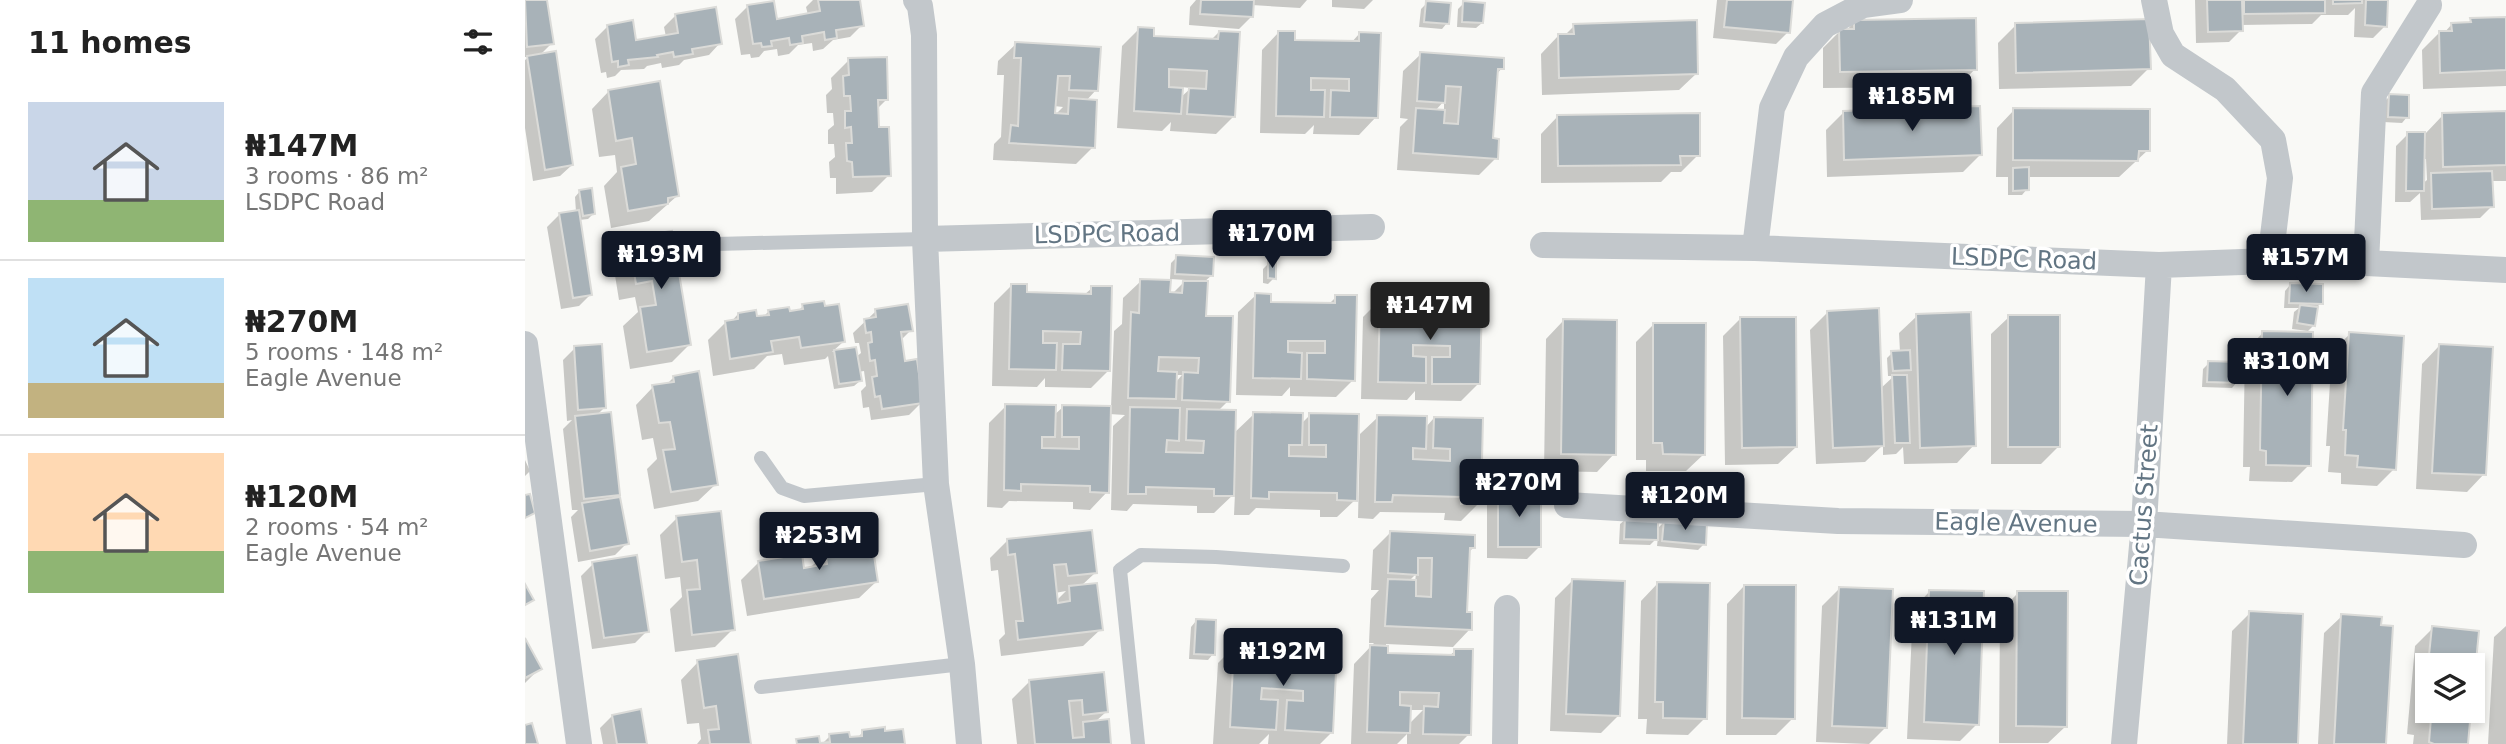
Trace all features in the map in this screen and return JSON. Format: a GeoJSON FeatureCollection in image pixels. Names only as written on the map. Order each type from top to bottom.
{"type":"FeatureCollection","features":[{"type":"Feature","properties":{"kind":"street"},"geometry":{"type":"LineString","coordinates":[[916,0],[920,6],[924,35],[925,239],[936,484],[962,664],[969,744]]}},
{"type":"Feature","properties":{"kind":"street"},"geometry":{"type":"LineString","coordinates":[[1755,248],[1772,108],[1797,57],[1825,24],[1863,5],[1900,0]]}},
{"type":"Feature","properties":{"kind":"street"},"geometry":{"type":"LineString","coordinates":[[2154,0],[2161,34],[2173,55],[2225,89],[2273,140],[2280,178],[2270,261]]}},
{"type":"Feature","properties":{"kind":"street"},"geometry":{"type":"LineString","coordinates":[[2367,263],[2374,93],[2429,5]]}},
{"type":"Feature","properties":{"kind":"street","name":"LSDPC Road"},"geometry":{"type":"LineString","coordinates":[[925,239],[1372,227]]}},
{"type":"Feature","properties":{"kind":"street","name":"LSDPC Road"},"geometry":{"type":"LineString","coordinates":[[1543,245],[1755,248],[2159,265],[2270,261],[2506,270]]}},
{"type":"Feature","properties":{"kind":"street","name":"Cactus Street"},"geometry":{"type":"LineString","coordinates":[[2124,744],[2144,524],[2159,265]]}},
{"type":"Feature","properties":{"kind":"street"},"geometry":{"type":"LineString","coordinates":[[525,344],[529,409],[579,744]]}},
{"type":"Feature","properties":{"kind":"street","name":"Eagle Avenue"},"geometry":{"type":"LineString","coordinates":[[1567,505],[1838,521],[2144,524],[2464,545]]}},
{"type":"Feature","properties":{"kind":"street"},"geometry":{"type":"LineString","coordinates":[[1505,744],[1507,608]]}},
{"type":"Feature","properties":{"kind":"lane"},"geometry":{"type":"LineString","coordinates":[[716,244],[925,239]]}},
{"type":"Feature","properties":{"kind":"lane"},"geometry":{"type":"LineString","coordinates":[[761,458],[782,488],[804,496],[936,484]]}},
{"type":"Feature","properties":{"kind":"lane"},"geometry":{"type":"LineString","coordinates":[[1138,744],[1120,570],[1141,555],[1343,566]]}},
{"type":"Feature","properties":{"kind":"lane"},"geometry":{"type":"LineString","coordinates":[[761,687],[962,664]]}},
{"type":"Feature","properties":{"kind":"building"},"geometry":{"type":"Polygon","coordinates":[[[525,0],[547,0],[554,44],[527,47],[525,0]]]}},
{"type":"Feature","properties":{"kind":"building"},"geometry":{"type":"Polygon","coordinates":[[[818,0],[860,0],[864,26],[836,30],[837,38],[825,40],[824,32],[802,36],[803,43],[790,45],[789,38],[771,41],[772,46],[753,44],[747,5],[774,1],[777,19],[820,11],[818,0]]]}},
{"type":"Feature","properties":{"kind":"building"},"geometry":{"type":"Polygon","coordinates":[[[1201,0],[1254,0],[1253,17],[1200,14],[1201,0]]]}},
{"type":"Feature","properties":{"kind":"building"},"geometry":{"type":"Polygon","coordinates":[[[1727,0],[1793,0],[1790,33],[1724,27],[1727,0]]]}},
{"type":"Feature","properties":{"kind":"building"},"geometry":{"type":"Polygon","coordinates":[[[2207,0],[2242,0],[2243,31],[2208,32],[2207,0]]]}},
{"type":"Feature","properties":{"kind":"building"},"geometry":{"type":"Polygon","coordinates":[[[2244,0],[2325,0],[2325,13],[2244,14],[2244,0]]]}},
{"type":"Feature","properties":{"kind":"building"},"geometry":{"type":"Polygon","coordinates":[[[2333,0],[2362,0],[2362,3],[2333,4],[2333,0]]]}},
{"type":"Feature","properties":{"kind":"building"},"geometry":{"type":"Polygon","coordinates":[[[2366,0],[2388,0],[2387,27],[2365,25],[2366,0]]]}},
{"type":"Feature","properties":{"kind":"building"},"geometry":{"type":"Polygon","coordinates":[[[1426,1],[1451,3],[1449,24],[1424,22],[1426,1]]]}},
{"type":"Feature","properties":{"kind":"building"},"geometry":{"type":"Polygon","coordinates":[[[1463,1],[1485,3],[1483,23],[1462,22],[1463,1]]]}},
{"type":"Feature","properties":{"kind":"building"},"geometry":{"type":"Polygon","coordinates":[[[716,7],[722,44],[692,49],[693,54],[674,57],[673,52],[657,55],[658,57],[628,60],[629,65],[618,67],[618,61],[612,62],[607,25],[633,20],[636,40],[678,33],[675,14],[716,7]]]}},
{"type":"Feature","properties":{"kind":"building"},"geometry":{"type":"Polygon","coordinates":[[[2506,17],[2506,70],[2440,73],[2439,31],[2452,31],[2451,23],[2471,22],[2470,18],[2506,17]]]}},
{"type":"Feature","properties":{"kind":"building"},"geometry":{"type":"Polygon","coordinates":[[[1976,18],[1977,70],[1840,72],[1839,29],[1854,29],[1854,20],[1976,18]]]}},
{"type":"Feature","properties":{"kind":"building"},"geometry":{"type":"Polygon","coordinates":[[[2149,19],[2151,69],[2016,73],[2015,23],[2149,19]]]}},
{"type":"Feature","properties":{"kind":"building"},"geometry":{"type":"Polygon","coordinates":[[[1697,20],[1698,74],[1559,78],[1558,34],[1574,34],[1573,24],[1697,20]]]}},
{"type":"Feature","properties":{"kind":"building"},"geometry":{"type":"Polygon","coordinates":[[[1138,27],[1154,28],[1154,36],[1218,39],[1219,31],[1240,32],[1235,117],[1187,114],[1189,88],[1206,89],[1207,71],[1169,69],[1169,87],[1183,88],[1181,114],[1134,111],[1138,27]]]}},
{"type":"Feature","properties":{"kind":"building"},"geometry":{"type":"Polygon","coordinates":[[[1278,31],[1295,31],[1295,40],[1359,41],[1359,32],[1381,33],[1378,118],[1330,117],[1331,90],[1349,91],[1349,79],[1311,78],[1311,90],[1325,90],[1324,117],[1276,116],[1278,31]]]}},
{"type":"Feature","properties":{"kind":"building"},"geometry":{"type":"Polygon","coordinates":[[[1015,42],[1101,47],[1098,91],[1069,90],[1070,76],[1058,76],[1055,113],[1068,114],[1069,98],[1097,100],[1095,148],[1009,143],[1011,125],[1018,126],[1021,58],[1014,58],[1015,42]]]}},
{"type":"Feature","properties":{"kind":"building"},"geometry":{"type":"Polygon","coordinates":[[[556,51],[573,165],[545,170],[527,56],[556,51]]]}},
{"type":"Feature","properties":{"kind":"building"},"geometry":{"type":"Polygon","coordinates":[[[1420,52],[1504,58],[1504,69],[1498,69],[1493,138],[1499,139],[1498,159],[1413,153],[1416,108],[1445,110],[1444,123],[1458,124],[1461,87],[1446,86],[1445,103],[1417,101],[1420,52]]]}},
{"type":"Feature","properties":{"kind":"building"},"geometry":{"type":"Polygon","coordinates":[[[887,57],[888,100],[878,100],[879,127],[889,127],[891,176],[853,177],[852,162],[847,161],[846,143],[852,143],[851,127],[845,128],[845,111],[851,111],[850,96],[844,96],[843,76],[849,75],[848,58],[887,57]]]}},
{"type":"Feature","properties":{"kind":"building"},"geometry":{"type":"Polygon","coordinates":[[[660,81],[679,196],[668,198],[668,204],[628,211],[621,167],[636,164],[632,138],[616,141],[608,90],[660,81]]]}},
{"type":"Feature","properties":{"kind":"building"},"geometry":{"type":"Polygon","coordinates":[[[2389,94],[2409,95],[2409,118],[2388,117],[2389,94]]]}},
{"type":"Feature","properties":{"kind":"building"},"geometry":{"type":"Polygon","coordinates":[[[1980,106],[1982,155],[1844,160],[1843,111],[1980,106]]]}},
{"type":"Feature","properties":{"kind":"building"},"geometry":{"type":"Polygon","coordinates":[[[2013,108],[2150,109],[2150,151],[2139,151],[2138,161],[2013,160],[2013,108]]]}},
{"type":"Feature","properties":{"kind":"building"},"geometry":{"type":"Polygon","coordinates":[[[2506,111],[2506,165],[2443,167],[2442,113],[2506,111]]]}},
{"type":"Feature","properties":{"kind":"building"},"geometry":{"type":"Polygon","coordinates":[[[1700,113],[1700,156],[1680,156],[1681,165],[1558,166],[1557,115],[1700,113]]]}},
{"type":"Feature","properties":{"kind":"building"},"geometry":{"type":"Polygon","coordinates":[[[2407,132],[2425,132],[2424,191],[2406,191],[2407,132]]]}},
{"type":"Feature","properties":{"kind":"building"},"geometry":{"type":"Polygon","coordinates":[[[2029,167],[2029,190],[2013,191],[2013,168],[2029,167]]]}},
{"type":"Feature","properties":{"kind":"building"},"geometry":{"type":"Polygon","coordinates":[[[2492,171],[2494,207],[2432,209],[2431,173],[2492,171]]]}},
{"type":"Feature","properties":{"kind":"building"},"geometry":{"type":"Polygon","coordinates":[[[592,188],[595,214],[583,216],[579,190],[592,188]]]}},
{"type":"Feature","properties":{"kind":"building"},"geometry":{"type":"Polygon","coordinates":[[[579,210],[592,295],[573,298],[559,213],[579,210]]]}},
{"type":"Feature","properties":{"kind":"building"},"geometry":{"type":"Polygon","coordinates":[[[672,231],[691,345],[647,352],[640,307],[656,305],[652,281],[636,284],[628,238],[672,231]]]}},
{"type":"Feature","properties":{"kind":"building"},"geometry":{"type":"Polygon","coordinates":[[[1176,255],[1214,257],[1213,276],[1175,274],[1176,255]]]}},
{"type":"Feature","properties":{"kind":"building"},"geometry":{"type":"Polygon","coordinates":[[[1268,261],[1276,261],[1276,279],[1268,278],[1268,261]]]}},
{"type":"Feature","properties":{"kind":"building"},"geometry":{"type":"Polygon","coordinates":[[[1140,279],[1171,280],[1170,292],[1182,293],[1183,281],[1208,281],[1206,316],[1233,316],[1230,402],[1182,400],[1183,372],[1198,373],[1199,358],[1159,357],[1158,371],[1177,372],[1176,399],[1128,398],[1131,312],[1139,313],[1140,279]]]}},
{"type":"Feature","properties":{"kind":"building"},"geometry":{"type":"Polygon","coordinates":[[[2290,283],[2323,284],[2323,304],[2289,303],[2290,283]]]}},
{"type":"Feature","properties":{"kind":"building"},"geometry":{"type":"Polygon","coordinates":[[[1011,284],[1027,284],[1027,292],[1091,294],[1091,286],[1112,286],[1110,371],[1062,370],[1063,344],[1080,344],[1081,332],[1043,331],[1043,343],[1057,343],[1056,370],[1009,369],[1011,284]]]}},
{"type":"Feature","properties":{"kind":"building"},"geometry":{"type":"Polygon","coordinates":[[[1255,293],[1271,294],[1271,302],[1335,303],[1335,295],[1357,295],[1355,381],[1307,379],[1307,353],[1325,353],[1325,341],[1288,341],[1288,352],[1302,353],[1301,379],[1253,378],[1255,293]]]}},
{"type":"Feature","properties":{"kind":"building"},"geometry":{"type":"Polygon","coordinates":[[[1380,298],[1396,298],[1396,306],[1460,307],[1460,299],[1482,300],[1480,384],[1432,384],[1432,357],[1450,357],[1450,346],[1413,345],[1413,356],[1426,357],[1426,383],[1378,382],[1380,298]]]}},
{"type":"Feature","properties":{"kind":"building"},"geometry":{"type":"Polygon","coordinates":[[[824,301],[825,306],[839,304],[845,342],[801,348],[799,337],[771,341],[773,352],[730,359],[725,321],[738,319],[738,313],[756,310],[757,316],[769,315],[768,310],[789,307],[790,311],[803,309],[802,304],[824,301]]]}},
{"type":"Feature","properties":{"kind":"building"},"geometry":{"type":"Polygon","coordinates":[[[908,304],[913,331],[901,332],[905,361],[917,359],[923,403],[882,409],[880,396],[875,397],[872,377],[877,376],[875,360],[870,361],[868,343],[872,342],[871,332],[866,333],[864,319],[876,317],[875,309],[908,304]]]}},
{"type":"Feature","properties":{"kind":"building"},"geometry":{"type":"Polygon","coordinates":[[[2300,305],[2318,307],[2315,326],[2297,323],[2300,305]]]}},
{"type":"Feature","properties":{"kind":"building"},"geometry":{"type":"Polygon","coordinates":[[[1879,308],[1884,446],[1833,448],[1827,311],[1879,308]]]}},
{"type":"Feature","properties":{"kind":"building"},"geometry":{"type":"Polygon","coordinates":[[[1971,312],[1976,446],[1920,448],[1916,314],[1971,312]]]}},
{"type":"Feature","properties":{"kind":"building"},"geometry":{"type":"Polygon","coordinates":[[[2008,315],[2060,315],[2060,447],[2008,447],[2008,315]]]}},
{"type":"Feature","properties":{"kind":"building"},"geometry":{"type":"Polygon","coordinates":[[[1740,317],[1796,317],[1797,447],[1742,448],[1740,317]]]}},
{"type":"Feature","properties":{"kind":"building"},"geometry":{"type":"Polygon","coordinates":[[[1563,319],[1617,320],[1616,455],[1561,454],[1563,319]]]}},
{"type":"Feature","properties":{"kind":"building"},"geometry":{"type":"Polygon","coordinates":[[[1653,323],[1706,323],[1705,455],[1663,454],[1662,443],[1653,443],[1653,323]]]}},
{"type":"Feature","properties":{"kind":"building"},"geometry":{"type":"Polygon","coordinates":[[[2262,331],[2313,332],[2311,466],[2266,465],[2266,451],[2260,450],[2262,331]]]}},
{"type":"Feature","properties":{"kind":"building"},"geometry":{"type":"Polygon","coordinates":[[[2349,332],[2404,336],[2396,470],[2357,467],[2358,456],[2345,455],[2346,430],[2343,430],[2349,332]]]}},
{"type":"Feature","properties":{"kind":"building"},"geometry":{"type":"Polygon","coordinates":[[[602,344],[606,408],[578,410],[574,346],[602,344]]]}},
{"type":"Feature","properties":{"kind":"building"},"geometry":{"type":"Polygon","coordinates":[[[2439,344],[2493,347],[2486,475],[2432,473],[2439,344]]]}},
{"type":"Feature","properties":{"kind":"building"},"geometry":{"type":"Polygon","coordinates":[[[856,347],[862,381],[839,384],[834,350],[856,347]]]}},
{"type":"Feature","properties":{"kind":"building"},"geometry":{"type":"Polygon","coordinates":[[[1910,350],[1911,370],[1893,371],[1891,351],[1910,350]]]}},
{"type":"Feature","properties":{"kind":"building"},"geometry":{"type":"Polygon","coordinates":[[[2208,361],[2239,362],[2239,383],[2207,382],[2208,361]]]}},
{"type":"Feature","properties":{"kind":"building"},"geometry":{"type":"Polygon","coordinates":[[[699,371],[718,485],[671,492],[663,450],[675,449],[670,422],[659,423],[652,385],[674,382],[673,376],[699,371]]]}},
{"type":"Feature","properties":{"kind":"building"},"geometry":{"type":"Polygon","coordinates":[[[1892,375],[1907,375],[1910,443],[1895,443],[1892,375]]]}},
{"type":"Feature","properties":{"kind":"building"},"geometry":{"type":"Polygon","coordinates":[[[1005,404],[1056,405],[1055,437],[1042,437],[1042,448],[1079,449],[1079,437],[1062,437],[1062,405],[1111,406],[1109,493],[1090,492],[1090,486],[1021,484],[1021,491],[1004,490],[1005,404]]]}},
{"type":"Feature","properties":{"kind":"building"},"geometry":{"type":"Polygon","coordinates":[[[1130,407],[1180,408],[1179,441],[1167,440],[1166,452],[1203,453],[1204,441],[1186,440],[1187,409],[1236,410],[1234,496],[1214,496],[1214,489],[1146,487],[1146,494],[1128,494],[1130,407]]]}},
{"type":"Feature","properties":{"kind":"building"},"geometry":{"type":"Polygon","coordinates":[[[611,412],[620,495],[584,499],[575,416],[611,412]]]}},
{"type":"Feature","properties":{"kind":"building"},"geometry":{"type":"Polygon","coordinates":[[[1253,412],[1303,413],[1302,445],[1289,445],[1289,456],[1326,457],[1326,445],[1309,445],[1309,413],[1359,414],[1357,501],[1337,500],[1337,493],[1269,492],[1269,499],[1251,498],[1253,412]]]}},
{"type":"Feature","properties":{"kind":"building"},"geometry":{"type":"Polygon","coordinates":[[[1377,415],[1427,416],[1426,449],[1413,448],[1413,459],[1450,461],[1450,449],[1433,448],[1434,417],[1483,418],[1481,504],[1461,504],[1461,497],[1393,495],[1392,502],[1375,502],[1377,415]]]}},
{"type":"Feature","properties":{"kind":"building"},"geometry":{"type":"Polygon","coordinates":[[[1498,491],[1541,491],[1541,547],[1498,547],[1498,491]]]}},
{"type":"Feature","properties":{"kind":"building"},"geometry":{"type":"Polygon","coordinates":[[[530,494],[535,513],[525,518],[525,495],[530,494]]]}},
{"type":"Feature","properties":{"kind":"building"},"geometry":{"type":"Polygon","coordinates":[[[620,497],[629,544],[590,551],[582,503],[620,497]]]}},
{"type":"Feature","properties":{"kind":"building"},"geometry":{"type":"Polygon","coordinates":[[[721,511],[735,630],[692,635],[687,590],[700,589],[697,560],[682,562],[676,516],[721,511]]]}},
{"type":"Feature","properties":{"kind":"building"},"geometry":{"type":"Polygon","coordinates":[[[1625,517],[1658,517],[1658,540],[1624,539],[1625,517]]]}},
{"type":"Feature","properties":{"kind":"building"},"geometry":{"type":"Polygon","coordinates":[[[1664,519],[1707,523],[1706,545],[1662,541],[1664,519]]]}},
{"type":"Feature","properties":{"kind":"building"},"geometry":{"type":"Polygon","coordinates":[[[1092,530],[1097,573],[1068,576],[1066,564],[1054,565],[1058,603],[1070,601],[1069,586],[1097,583],[1103,630],[1018,640],[1016,621],[1023,621],[1015,554],[1008,555],[1007,539],[1092,530]]]}},
{"type":"Feature","properties":{"kind":"building"},"geometry":{"type":"Polygon","coordinates":[[[1390,531],[1475,535],[1475,548],[1470,548],[1467,612],[1472,612],[1472,630],[1385,626],[1388,579],[1416,580],[1416,596],[1431,597],[1432,558],[1418,558],[1418,575],[1388,573],[1390,531]]]}},
{"type":"Feature","properties":{"kind":"building"},"geometry":{"type":"Polygon","coordinates":[[[872,542],[878,582],[764,599],[758,561],[802,554],[804,568],[827,564],[825,550],[872,542]]]}},
{"type":"Feature","properties":{"kind":"building"},"geometry":{"type":"Polygon","coordinates":[[[637,555],[649,632],[604,638],[592,562],[637,555]]]}},
{"type":"Feature","properties":{"kind":"building"},"geometry":{"type":"Polygon","coordinates":[[[1572,579],[1625,581],[1620,716],[1566,714],[1572,579]]]}},
{"type":"Feature","properties":{"kind":"building"},"geometry":{"type":"Polygon","coordinates":[[[1657,582],[1710,583],[1707,719],[1663,718],[1663,702],[1655,702],[1657,582]]]}},
{"type":"Feature","properties":{"kind":"building"},"geometry":{"type":"Polygon","coordinates":[[[525,584],[534,600],[525,605],[525,584]]]}},
{"type":"Feature","properties":{"kind":"building"},"geometry":{"type":"Polygon","coordinates":[[[1744,585],[1796,585],[1795,719],[1742,718],[1744,585]]]}},
{"type":"Feature","properties":{"kind":"building"},"geometry":{"type":"Polygon","coordinates":[[[1839,587],[1893,589],[1887,728],[1832,726],[1839,587]]]}},
{"type":"Feature","properties":{"kind":"building"},"geometry":{"type":"Polygon","coordinates":[[[1929,590],[1984,591],[1979,725],[1924,722],[1929,590]]]}},
{"type":"Feature","properties":{"kind":"building"},"geometry":{"type":"Polygon","coordinates":[[[2017,591],[2068,591],[2067,727],[2016,726],[2017,591]]]}},
{"type":"Feature","properties":{"kind":"building"},"geometry":{"type":"Polygon","coordinates":[[[2249,611],[2303,614],[2298,744],[2243,744],[2249,611]]]}},
{"type":"Feature","properties":{"kind":"building"},"geometry":{"type":"Polygon","coordinates":[[[2341,614],[2382,617],[2381,625],[2393,626],[2386,744],[2334,744],[2341,614]]]}},
{"type":"Feature","properties":{"kind":"building"},"geometry":{"type":"Polygon","coordinates":[[[1196,619],[1216,620],[1215,655],[1194,654],[1196,619]]]}},
{"type":"Feature","properties":{"kind":"building"},"geometry":{"type":"Polygon","coordinates":[[[2432,626],[2479,631],[2477,653],[2429,653],[2432,626]]]}},
{"type":"Feature","properties":{"kind":"building"},"geometry":{"type":"Polygon","coordinates":[[[525,638],[542,669],[525,678],[525,638]]]}},
{"type":"Feature","properties":{"kind":"building"},"geometry":{"type":"Polygon","coordinates":[[[1234,644],[1337,652],[1333,733],[1285,730],[1287,700],[1303,701],[1303,691],[1262,688],[1261,699],[1278,700],[1276,730],[1230,727],[1234,644]]]}},
{"type":"Feature","properties":{"kind":"building"},"geometry":{"type":"Polygon","coordinates":[[[1370,645],[1388,646],[1388,653],[1454,655],[1454,649],[1473,649],[1471,735],[1423,734],[1424,706],[1438,707],[1439,693],[1400,692],[1400,705],[1411,706],[1410,733],[1367,732],[1370,645]]]}},
{"type":"Feature","properties":{"kind":"building"},"geometry":{"type":"Polygon","coordinates":[[[738,654],[751,744],[710,744],[708,730],[719,729],[716,706],[704,708],[697,660],[738,654]]]}},
{"type":"Feature","properties":{"kind":"building"},"geometry":{"type":"Polygon","coordinates":[[[1104,672],[1108,712],[1083,715],[1082,700],[1069,701],[1073,738],[1084,737],[1083,722],[1109,719],[1111,744],[1035,744],[1029,680],[1104,672]]]}},
{"type":"Feature","properties":{"kind":"building"},"geometry":{"type":"Polygon","coordinates":[[[641,709],[647,744],[617,744],[612,715],[641,709]]]}},
{"type":"Feature","properties":{"kind":"building"},"geometry":{"type":"Polygon","coordinates":[[[532,723],[538,744],[525,744],[525,725],[532,723]]]}},
{"type":"Feature","properties":{"kind":"building"},"geometry":{"type":"Polygon","coordinates":[[[2431,723],[2470,723],[2468,744],[2429,742],[2431,723]]]}},
{"type":"Feature","properties":{"kind":"building"},"geometry":{"type":"Polygon","coordinates":[[[885,727],[885,731],[903,729],[905,744],[797,744],[796,739],[819,736],[820,743],[830,742],[829,734],[849,732],[850,737],[862,736],[862,730],[885,727]]]}}]}
